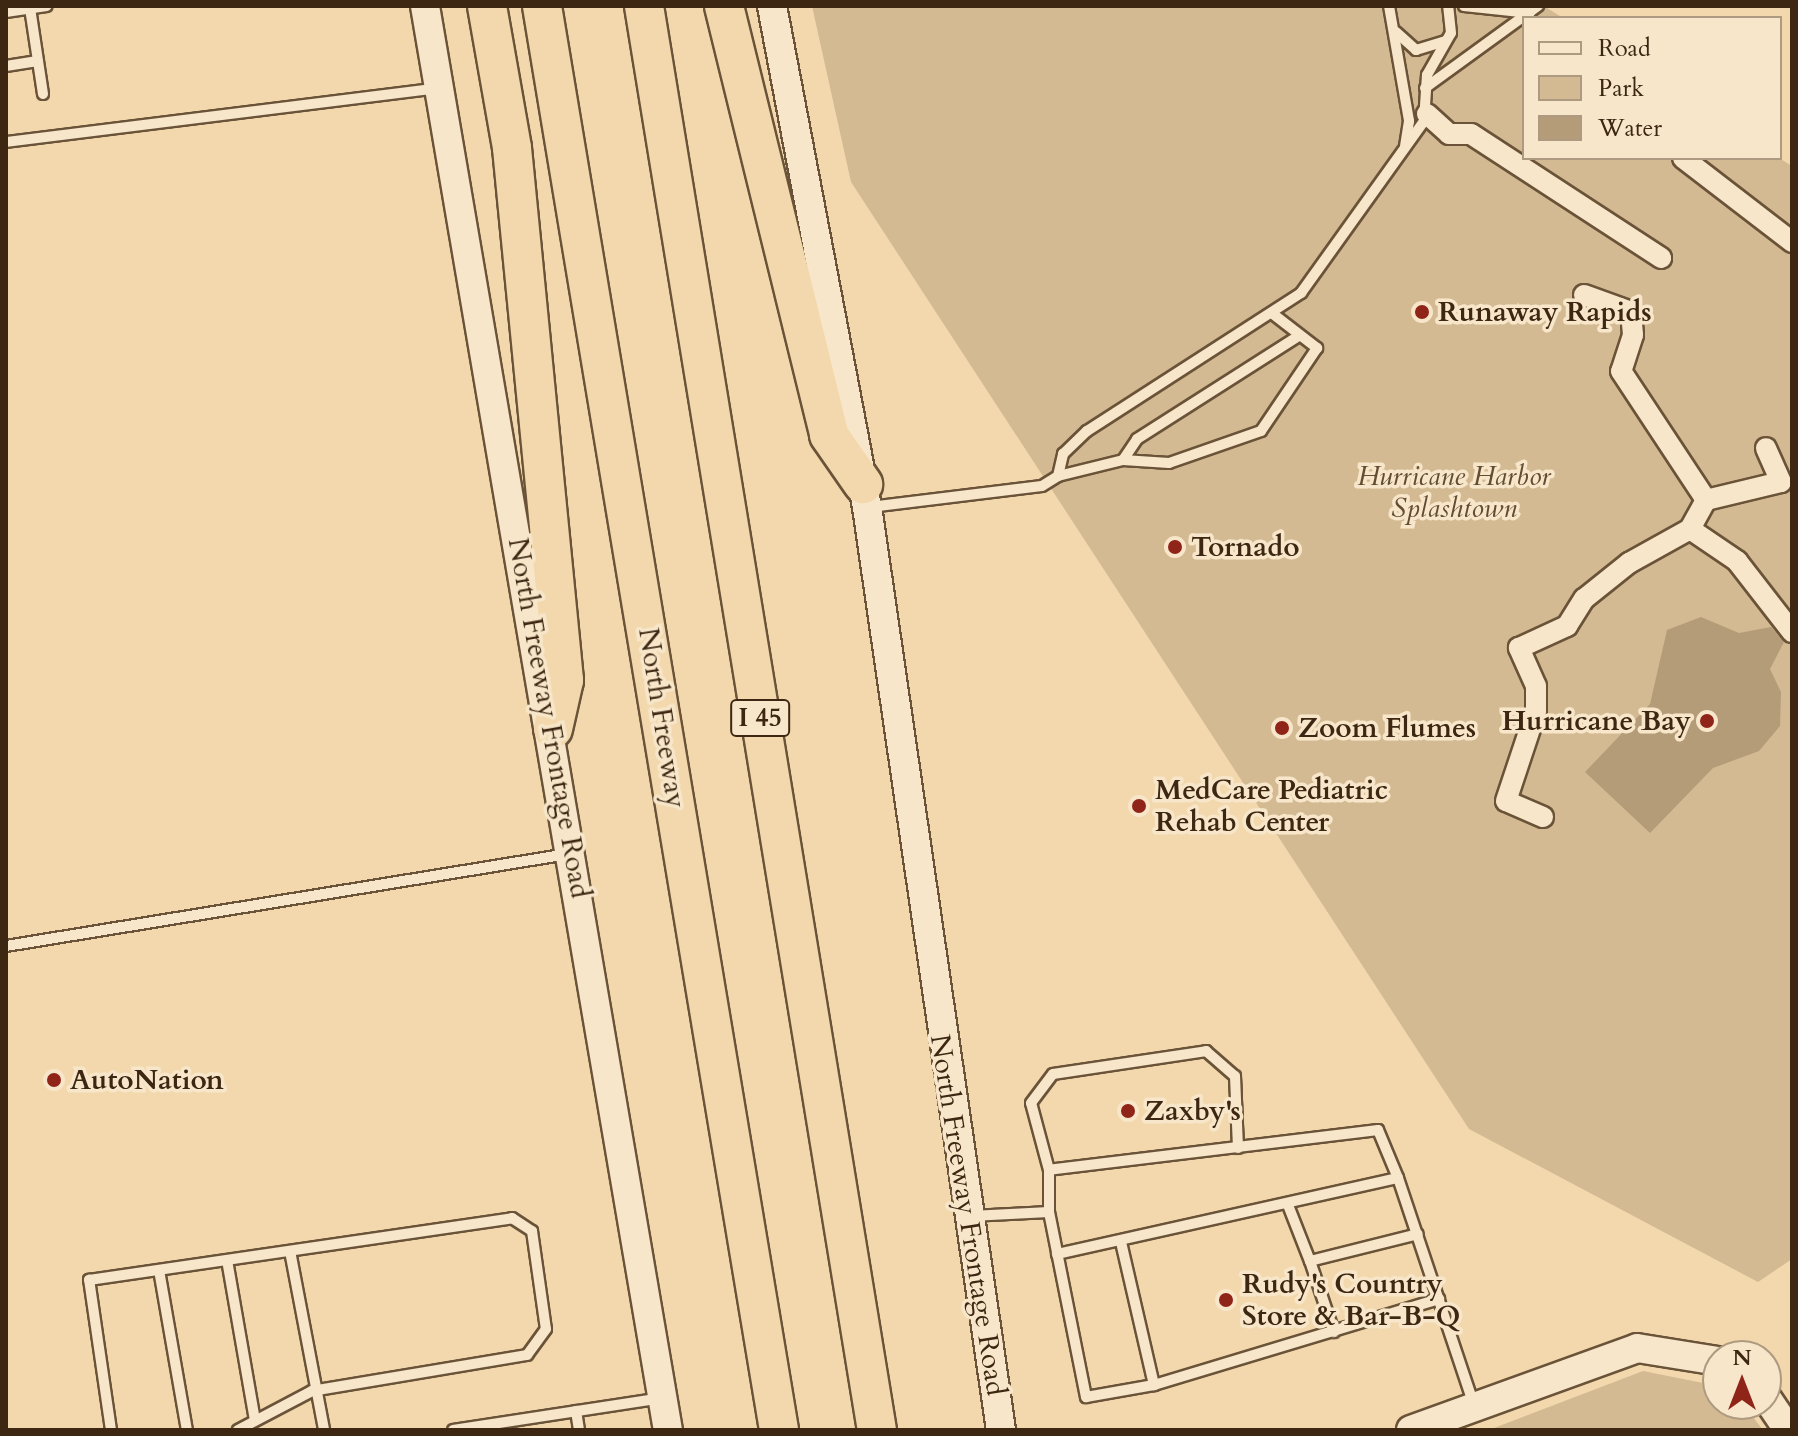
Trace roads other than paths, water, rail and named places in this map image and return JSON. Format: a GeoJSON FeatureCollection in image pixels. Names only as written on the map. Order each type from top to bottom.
{"type":"FeatureCollection","features":[{"type":"Feature","properties":{"kind":"highway"},"geometry":{"type":"LineString","coordinates":[[487,6],[512,148],[564,680],[553,729]]}},
{"type":"Feature","properties":{"kind":"highway","name":"North Freeway"},"geometry":{"type":"LineString","coordinates":[[542,6],[779,1430]]}},
{"type":"Feature","properties":{"kind":"highway","name":"I 45"},"geometry":{"type":"LineString","coordinates":[[644,6],[877,1430]]}},
{"type":"Feature","properties":{"kind":"highway"},"geometry":{"type":"LineString","coordinates":[[724,6],[829,435],[865,496]]}},
{"type":"Feature","properties":{"kind":"main road","name":"North Freeway Frontage Road"},"geometry":{"type":"LineString","coordinates":[[425,6],[553,729],[571,854],[668,1430]]}},
{"type":"Feature","properties":{"kind":"main road","name":"North Freeway Frontage Road"},"geometry":{"type":"LineString","coordinates":[[772,6],[865,496],[1001,1430]]}},
{"type":"Feature","properties":{"kind":"main road"},"geometry":{"type":"LineString","coordinates":[[1411,1430],[1637,1348],[1702,1358]]}},
{"type":"Feature","properties":{"kind":"street"},"geometry":{"type":"LineString","coordinates":[[1427,114],[1449,134],[1471,134],[1661,258]]}},
{"type":"Feature","properties":{"kind":"street"},"geometry":{"type":"LineString","coordinates":[[1686,160],[1792,242]]}},
{"type":"Feature","properties":{"kind":"street"},"geometry":{"type":"LineString","coordinates":[[1584,295],[1631,312],[1633,335],[1622,355],[1625,384],[1706,500]]}},
{"type":"Feature","properties":{"kind":"street"},"geometry":{"type":"LineString","coordinates":[[1543,817],[1506,801],[1530,740],[1536,686],[1519,648],[1523,641],[1555,631],[1629,563],[1690,529],[1706,500],[1786,481],[1766,448]]}},
{"type":"Feature","properties":{"kind":"street"},"geometry":{"type":"LineString","coordinates":[[1690,529],[1737,561],[1792,632]]}},
{"type":"Feature","properties":{"kind":"lane"},"geometry":{"type":"LineString","coordinates":[[6,12],[47,6]]}},
{"type":"Feature","properties":{"kind":"lane"},"geometry":{"type":"LineString","coordinates":[[1389,6],[1409,121],[1397,161]]}},
{"type":"Feature","properties":{"kind":"lane"},"geometry":{"type":"LineString","coordinates":[[1058,476],[1063,454],[1087,431],[1273,314],[1301,293],[1397,161],[1427,114],[1425,88],[1449,38],[1448,6]]}},
{"type":"Feature","properties":{"kind":"lane"},"geometry":{"type":"LineString","coordinates":[[1464,6],[1534,9]]}},
{"type":"Feature","properties":{"kind":"lane"},"geometry":{"type":"LineString","coordinates":[[30,8],[43,94]]}},
{"type":"Feature","properties":{"kind":"lane"},"geometry":{"type":"LineString","coordinates":[[1425,88],[1522,18]]}},
{"type":"Feature","properties":{"kind":"lane"},"geometry":{"type":"LineString","coordinates":[[1393,27],[1416,50],[1449,38]]}},
{"type":"Feature","properties":{"kind":"lane"},"geometry":{"type":"LineString","coordinates":[[6,66],[38,61]]}},
{"type":"Feature","properties":{"kind":"lane"},"geometry":{"type":"LineString","coordinates":[[6,142],[440,87]]}},
{"type":"Feature","properties":{"kind":"lane"},"geometry":{"type":"LineString","coordinates":[[865,496],[1020,493],[1058,476],[1123,460],[1169,463],[1261,431],[1317,348],[1273,314]]}},
{"type":"Feature","properties":{"kind":"lane"},"geometry":{"type":"LineString","coordinates":[[1123,460],[1137,439],[1300,335]]}},
{"type":"Feature","properties":{"kind":"lane"},"geometry":{"type":"LineString","coordinates":[[6,946],[571,854]]}},
{"type":"Feature","properties":{"kind":"lane"},"geometry":{"type":"LineString","coordinates":[[1238,1148],[1235,1076],[1206,1051],[1053,1074],[1031,1103],[1049,1170],[1049,1212],[1086,1397],[1154,1385],[1439,1299]]}},
{"type":"Feature","properties":{"kind":"lane"},"geometry":{"type":"LineString","coordinates":[[1049,1170],[1378,1130],[1418,1234],[1474,1405]]}},
{"type":"Feature","properties":{"kind":"lane"},"geometry":{"type":"LineString","coordinates":[[1057,1254],[1288,1205],[1398,1178]]}},
{"type":"Feature","properties":{"kind":"lane"},"geometry":{"type":"LineString","coordinates":[[1288,1205],[1334,1332]]}},
{"type":"Feature","properties":{"kind":"lane"},"geometry":{"type":"LineString","coordinates":[[969,1216],[1049,1212]]}},
{"type":"Feature","properties":{"kind":"lane"},"geometry":{"type":"LineString","coordinates":[[111,1430],[89,1280],[512,1218],[532,1231],[546,1329],[527,1355],[312,1391],[238,1430]]}},
{"type":"Feature","properties":{"kind":"lane"},"geometry":{"type":"LineString","coordinates":[[1310,1261],[1418,1234]]}},
{"type":"Feature","properties":{"kind":"lane"},"geometry":{"type":"LineString","coordinates":[[1121,1242],[1154,1385]]}},
{"type":"Feature","properties":{"kind":"lane"},"geometry":{"type":"LineString","coordinates":[[290,1251],[312,1391],[324,1430]]}},
{"type":"Feature","properties":{"kind":"lane"},"geometry":{"type":"LineString","coordinates":[[227,1260],[255,1421]]}},
{"type":"Feature","properties":{"kind":"lane"},"geometry":{"type":"LineString","coordinates":[[159,1270],[187,1430]]}},
{"type":"Feature","properties":{"kind":"lane"},"geometry":{"type":"LineString","coordinates":[[453,1430],[663,1397]]}},
{"type":"Feature","properties":{"kind":"lane"},"geometry":{"type":"LineString","coordinates":[[576,1411],[579,1430]]}},
{"type":"Feature","properties":{"kind":"water","name":"Hurricane Bay"},"geometry":{"type":"Polygon","coordinates":[[[1701,617],[1739,633],[1771,627],[1784,642],[1770,669],[1781,692],[1780,726],[1759,751],[1713,768],[1650,833],[1585,772],[1650,704],[1667,630],[1701,617]]]}},
{"type":"Feature","properties":{"kind":"place","name":"Runaway Rapids"},"geometry":{"type":"Point","coordinates":[1422,312]}},
{"type":"Feature","properties":{"kind":"place","name":"Tornado"},"geometry":{"type":"Point","coordinates":[1175,547]}},
{"type":"Feature","properties":{"kind":"place","name":"Hurricane Bay"},"geometry":{"type":"Point","coordinates":[1707,721]}},
{"type":"Feature","properties":{"kind":"place","name":"Zoom Flumes"},"geometry":{"type":"Point","coordinates":[1282,728]}},
{"type":"Feature","properties":{"kind":"place","name":"MedCare Pediatric Rehab Center"},"geometry":{"type":"Point","coordinates":[1139,806]}},
{"type":"Feature","properties":{"kind":"place","name":"AutoNation"},"geometry":{"type":"Point","coordinates":[54,1080]}},
{"type":"Feature","properties":{"kind":"place","name":"Zaxby's"},"geometry":{"type":"Point","coordinates":[1128,1111]}},
{"type":"Feature","properties":{"kind":"place","name":"Rudy's Country Store & Bar-B-Q"},"geometry":{"type":"Point","coordinates":[1226,1300]}},
{"type":"Feature","properties":{"kind":"park label","name":"Hurricane Harbor Splashtown"},"geometry":{"type":"Point","coordinates":[1454,492]}}]}
